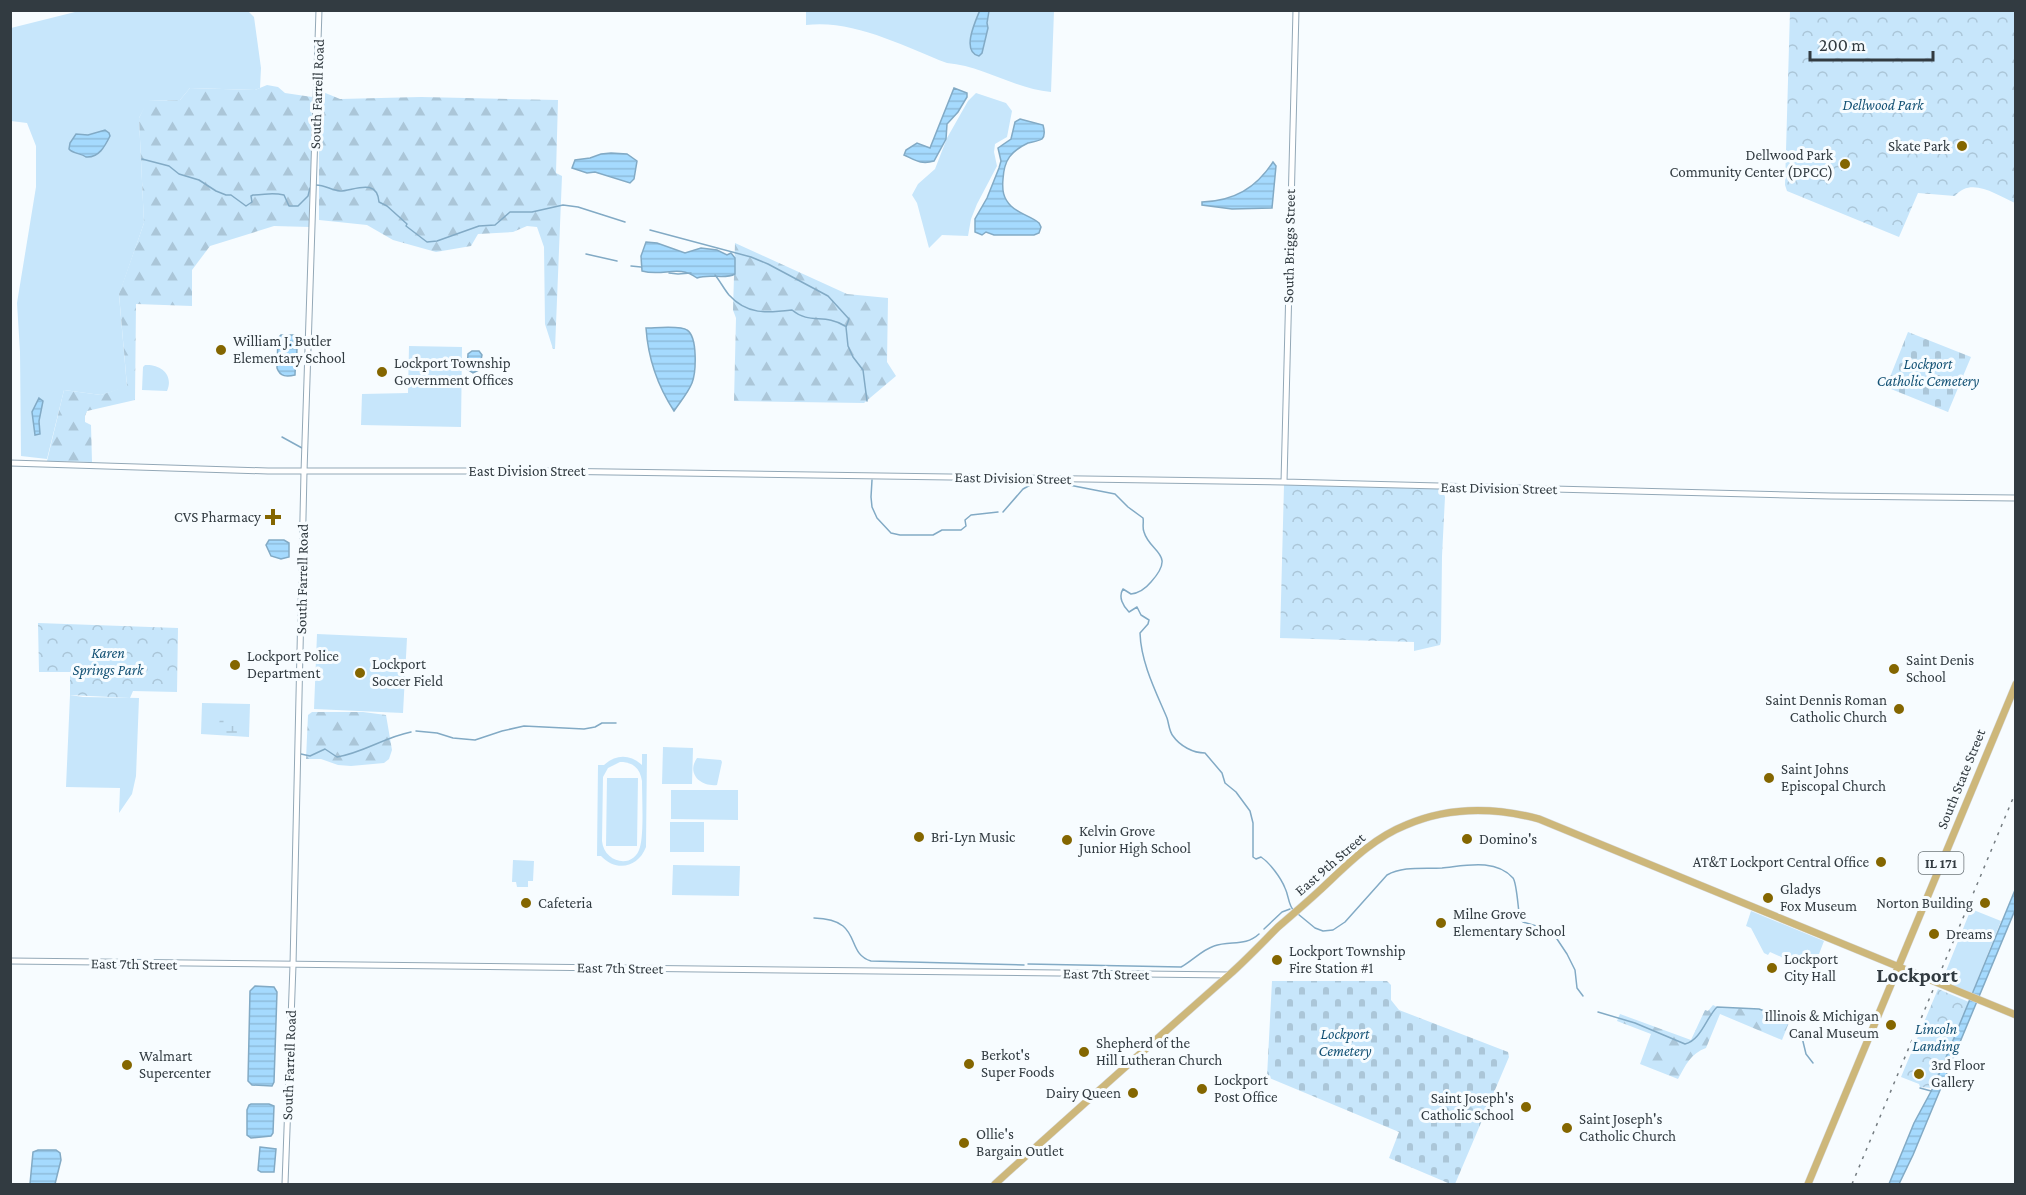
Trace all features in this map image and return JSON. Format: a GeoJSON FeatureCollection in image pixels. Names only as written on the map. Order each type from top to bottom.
{"type":"FeatureCollection","features":[{"type":"Feature","properties":{"kind":"main road","name":"South State Street"},"geometry":{"type":"LineString","coordinates":[[1808,1185],[2016,684]]}},
{"type":"Feature","properties":{"kind":"main road","name":"East 9th Street"},"geometry":{"type":"LineString","coordinates":[[995,1185],[1160,1034],[1229,975],[1356,857],[1372,844],[1404,825],[1438,813],[1463,810],[1497,811],[1515,813],[1556,826],[2016,1015]]}},
{"type":"Feature","properties":{"kind":"street","name":"South Farrell Road"},"geometry":{"type":"LineString","coordinates":[[285,1185],[294,965],[304,472],[319,10]]}},
{"type":"Feature","properties":{"kind":"street","name":"South Briggs Street"},"geometry":{"type":"LineString","coordinates":[[1284,482],[1296,10]]}},
{"type":"Feature","properties":{"kind":"street","name":"East Division Street"},"geometry":{"type":"LineString","coordinates":[[10,464],[304,472],[544,471],[1284,482],[1831,496],[2016,498]]}},
{"type":"Feature","properties":{"kind":"street","name":"East 7th Street"},"geometry":{"type":"LineString","coordinates":[[10,961],[1229,975]]}},
{"type":"Feature","properties":{"kind":"green space"},"geometry":{"type":"Polygon","coordinates":[[[247,10],[254,17],[261,68],[260,88],[255,90],[190,88],[180,100],[148,101],[139,118],[144,223],[119,295],[127,387],[101,395],[64,390],[47,459],[21,456],[17,303],[36,187],[36,146],[27,123],[11,121],[11,28],[79,11],[247,10]]]}},
{"type":"Feature","properties":{"kind":"green space"},"geometry":{"type":"Polygon","coordinates":[[[806,11],[1054,11],[1051,92],[1025,87],[973,68],[947,63],[860,30],[824,24],[806,25],[806,11]]]}},
{"type":"Feature","properties":{"kind":"green space","name":"Dellwood Park"},"geometry":{"type":"Polygon","coordinates":[[[1790,11],[2015,11],[2015,203],[1976,187],[1961,190],[1955,196],[1918,193],[1899,237],[1787,191],[1785,185],[1790,11]]]}},
{"type":"Feature","properties":{"kind":"green space"},"geometry":{"type":"Polygon","coordinates":[[[267,85],[278,87],[285,93],[312,97],[310,227],[274,226],[210,246],[192,270],[192,306],[136,304],[135,400],[87,411],[85,422],[91,425],[92,462],[47,461],[64,390],[101,395],[127,386],[119,294],[144,223],[139,118],[147,101],[180,100],[190,88],[255,90],[267,85]]]}},
{"type":"Feature","properties":{"kind":"green space"},"geometry":{"type":"Polygon","coordinates":[[[323,92],[340,99],[421,97],[558,100],[556,173],[562,176],[555,349],[553,349],[545,324],[544,247],[537,227],[527,226],[513,232],[478,234],[471,246],[436,252],[393,240],[367,225],[319,220],[319,98],[323,92]]]}},
{"type":"Feature","properties":{"kind":"green space"},"geometry":{"type":"Polygon","coordinates":[[[976,93],[1006,103],[1012,111],[1007,137],[995,144],[997,166],[977,204],[968,236],[942,235],[929,248],[917,203],[912,195],[918,184],[935,169],[947,138],[968,101],[976,93]]]}},
{"type":"Feature","properties":{"kind":"green space"},"geometry":{"type":"Polygon","coordinates":[[[735,243],[847,294],[888,298],[887,362],[896,376],[864,403],[734,401],[735,243]]]}},
{"type":"Feature","properties":{"kind":"green space","name":"Lockport Catholic Cemetery"},"geometry":{"type":"Polygon","coordinates":[[[1908,332],[1971,357],[1948,412],[1886,387],[1908,332]]]}},
{"type":"Feature","properties":{"kind":"green space"},"geometry":{"type":"Polygon","coordinates":[[[409,346],[462,347],[461,427],[361,425],[362,394],[408,393],[409,346]]]}},
{"type":"Feature","properties":{"kind":"green space"},"geometry":{"type":"Polygon","coordinates":[[[145,365],[156,366],[165,372],[169,380],[167,391],[142,390],[145,365]]]}},
{"type":"Feature","properties":{"kind":"green space"},"geometry":{"type":"Polygon","coordinates":[[[1284,485],[1439,489],[1443,491],[1445,497],[1440,645],[1414,651],[1414,642],[1280,638],[1284,485]]]}},
{"type":"Feature","properties":{"kind":"green space","name":"Karen Springs Park"},"geometry":{"type":"Polygon","coordinates":[[[38,623],[178,628],[177,692],[133,691],[130,698],[70,695],[70,672],[39,672],[38,623]]]}},
{"type":"Feature","properties":{"kind":"green space","name":"Lockport Soccer Field"},"geometry":{"type":"Polygon","coordinates":[[[317,634],[407,638],[403,713],[314,709],[317,634]]]}},
{"type":"Feature","properties":{"kind":"green space"},"geometry":{"type":"Polygon","coordinates":[[[70,695],[139,698],[136,776],[132,794],[119,813],[120,788],[66,787],[70,695]]]}},
{"type":"Feature","properties":{"kind":"green space"},"geometry":{"type":"Polygon","coordinates":[[[202,703],[250,704],[249,737],[201,734],[202,703]]]}},
{"type":"Feature","properties":{"kind":"green space"},"geometry":{"type":"Polygon","coordinates":[[[312,712],[363,712],[386,715],[392,750],[389,759],[384,763],[351,766],[338,765],[321,759],[306,759],[308,715],[312,712]]]}},
{"type":"Feature","properties":{"kind":"green space"},"geometry":{"type":"Polygon","coordinates":[[[220,718],[236,720],[237,735],[224,735],[218,731],[220,718]]]}},
{"type":"Feature","properties":{"kind":"green space"},"geometry":{"type":"Polygon","coordinates":[[[663,747],[693,748],[692,784],[662,784],[663,747]]]}},
{"type":"Feature","properties":{"kind":"green space"},"geometry":{"type":"Polygon","coordinates":[[[642,754],[647,754],[646,847],[638,860],[620,866],[597,856],[598,765],[604,765],[618,757],[628,757],[642,765],[642,754]],[[625,762],[608,768],[603,777],[602,841],[608,854],[620,861],[632,859],[637,854],[642,833],[642,781],[635,767],[625,762]]]}},
{"type":"Feature","properties":{"kind":"green space"},"geometry":{"type":"Polygon","coordinates":[[[697,758],[721,760],[717,785],[701,782],[694,774],[693,769],[697,758]]]}},
{"type":"Feature","properties":{"kind":"green space"},"geometry":{"type":"Polygon","coordinates":[[[607,778],[638,778],[637,846],[606,846],[607,778]]]}},
{"type":"Feature","properties":{"kind":"green space"},"geometry":{"type":"Polygon","coordinates":[[[671,790],[738,790],[738,820],[671,819],[671,790]]]}},
{"type":"Feature","properties":{"kind":"green space"},"geometry":{"type":"Polygon","coordinates":[[[670,822],[704,822],[704,852],[670,852],[670,822]]]}},
{"type":"Feature","properties":{"kind":"green space"},"geometry":{"type":"Polygon","coordinates":[[[513,860],[534,861],[533,881],[528,881],[528,887],[517,887],[516,882],[512,882],[513,860]]]}},
{"type":"Feature","properties":{"kind":"green space"},"geometry":{"type":"Polygon","coordinates":[[[673,865],[740,866],[739,896],[672,895],[673,865]]]}},
{"type":"Feature","properties":{"kind":"green space"},"geometry":{"type":"Polygon","coordinates":[[[1971,909],[2001,921],[1972,993],[1942,981],[1971,909]]]}},
{"type":"Feature","properties":{"kind":"green space"},"geometry":{"type":"Polygon","coordinates":[[[1751,911],[1824,941],[1819,954],[1789,963],[1785,962],[1786,959],[1770,952],[1768,955],[1764,953],[1751,928],[1746,926],[1751,911]]]}},
{"type":"Feature","properties":{"kind":"green space","name":"Lockport Cemetery"},"geometry":{"type":"Polygon","coordinates":[[[1272,981],[1387,981],[1391,985],[1391,1000],[1399,1010],[1508,1052],[1509,1057],[1455,1184],[1389,1158],[1399,1132],[1267,1077],[1272,981]]]}},
{"type":"Feature","properties":{"kind":"green space","name":"Lincoln Landing"},"geometry":{"type":"Polygon","coordinates":[[[1938,989],[1969,1002],[1933,1088],[1920,1087],[1919,1084],[1901,1077],[1938,989]]]}},
{"type":"Feature","properties":{"kind":"green space"},"geometry":{"type":"Polygon","coordinates":[[[1713,1005],[1759,1009],[1790,1020],[1782,1040],[1720,1014],[1706,1048],[1692,1057],[1678,1079],[1640,1064],[1651,1034],[1617,1021],[1620,1014],[1691,1040],[1705,1010],[1708,1011],[1713,1005]]]}},
{"type":"Feature","properties":{"kind":"shaded area"},"geometry":{"type":"Polygon","coordinates":[[[980,10],[989,11],[988,28],[982,53],[979,56],[971,49],[970,43],[980,10]]]}},
{"type":"Feature","properties":{"kind":"shaded area"},"geometry":{"type":"Polygon","coordinates":[[[954,88],[967,93],[967,97],[947,124],[946,139],[934,161],[922,162],[904,155],[906,150],[917,143],[930,148],[954,88]]]}},
{"type":"Feature","properties":{"kind":"shaded area"},"geometry":{"type":"Polygon","coordinates":[[[1020,119],[1043,125],[1044,136],[1041,140],[1022,146],[1007,161],[1004,172],[1004,194],[1011,206],[1039,223],[1041,227],[1039,233],[1034,235],[994,235],[986,232],[982,235],[975,232],[975,219],[987,198],[999,168],[1001,161],[998,148],[1011,139],[1015,122],[1020,119]]]}},
{"type":"Feature","properties":{"kind":"shaded area"},"geometry":{"type":"Polygon","coordinates":[[[105,130],[110,136],[95,156],[86,157],[69,149],[76,134],[88,135],[105,130]]]}},
{"type":"Feature","properties":{"kind":"shaded area"},"geometry":{"type":"Polygon","coordinates":[[[611,153],[627,154],[637,161],[634,179],[630,183],[595,172],[587,173],[572,168],[575,160],[611,153]]]}},
{"type":"Feature","properties":{"kind":"shaded area"},"geometry":{"type":"Polygon","coordinates":[[[1273,162],[1276,166],[1272,208],[1232,209],[1202,205],[1202,202],[1234,196],[1252,186],[1273,162]]]}},
{"type":"Feature","properties":{"kind":"shaded area"},"geometry":{"type":"Polygon","coordinates":[[[646,242],[657,243],[685,253],[701,248],[717,250],[727,255],[731,253],[735,258],[735,274],[697,278],[677,271],[657,273],[642,271],[641,256],[646,242]]]}},
{"type":"Feature","properties":{"kind":"shaded area"},"geometry":{"type":"Polygon","coordinates":[[[646,328],[684,328],[691,334],[695,355],[692,383],[674,411],[654,371],[646,328]]]}},
{"type":"Feature","properties":{"kind":"shaded area"},"geometry":{"type":"Polygon","coordinates":[[[281,335],[294,335],[297,349],[295,375],[284,376],[277,368],[278,338],[281,335]]]}},
{"type":"Feature","properties":{"kind":"shaded area"},"geometry":{"type":"Polygon","coordinates":[[[472,351],[479,351],[482,355],[479,370],[473,373],[467,369],[468,354],[472,351]]]}},
{"type":"Feature","properties":{"kind":"shaded area"},"geometry":{"type":"Polygon","coordinates":[[[39,398],[43,401],[39,421],[40,434],[35,435],[32,412],[39,398]]]}},
{"type":"Feature","properties":{"kind":"shaded area"},"geometry":{"type":"Polygon","coordinates":[[[269,540],[284,540],[289,543],[289,557],[281,559],[271,556],[266,545],[269,540]]]}},
{"type":"Feature","properties":{"kind":"shaded area"},"geometry":{"type":"Polygon","coordinates":[[[2015,890],[2015,910],[1913,1155],[1899,1184],[1889,1184],[1914,1123],[1935,1084],[2015,890]]]}},
{"type":"Feature","properties":{"kind":"shaded area"},"geometry":{"type":"Polygon","coordinates":[[[255,986],[274,987],[277,992],[272,1086],[252,1085],[248,1081],[250,991],[255,986]]]}},
{"type":"Feature","properties":{"kind":"shaded area"},"geometry":{"type":"Polygon","coordinates":[[[251,1104],[274,1106],[271,1136],[251,1138],[247,1135],[247,1110],[251,1104]]]}},
{"type":"Feature","properties":{"kind":"shaded area"},"geometry":{"type":"Polygon","coordinates":[[[260,1147],[276,1149],[274,1172],[258,1170],[260,1147]]]}},
{"type":"Feature","properties":{"kind":"shaded area"},"geometry":{"type":"Polygon","coordinates":[[[56,1150],[60,1153],[61,1160],[55,1184],[30,1184],[33,1152],[56,1150]]]}},
{"type":"Feature","properties":{"kind":"waterway"},"geometry":{"type":"LineString","coordinates":[[142,159],[169,166],[179,174],[199,180],[216,191],[231,195],[246,206],[252,202],[251,196],[253,195],[271,194],[284,195],[289,206],[298,206],[308,196],[310,188]]}},
{"type":"Feature","properties":{"kind":"waterway"},"geometry":{"type":"LineString","coordinates":[[316,185],[340,191],[364,187],[374,190],[379,202],[387,206],[407,224],[406,226],[427,242],[437,241],[479,226],[495,225],[510,212],[532,212],[563,205],[578,207],[625,222]]}},
{"type":"Feature","properties":{"kind":"waterway"},"geometry":{"type":"LineString","coordinates":[[650,230],[751,257],[828,296],[849,319],[846,327],[848,346],[863,370],[867,401]]}},
{"type":"Feature","properties":{"kind":"waterway"},"geometry":{"type":"LineString","coordinates":[[586,254],[617,261]]}},
{"type":"Feature","properties":{"kind":"waterway"},"geometry":{"type":"LineString","coordinates":[[631,266],[641,267]]}},
{"type":"Feature","properties":{"kind":"waterway"},"geometry":{"type":"LineString","coordinates":[[669,273],[691,273]]}},
{"type":"Feature","properties":{"kind":"waterway"},"geometry":{"type":"LineString","coordinates":[[715,275],[736,302],[750,309],[766,312],[792,310],[805,317],[830,320],[845,326]]}},
{"type":"Feature","properties":{"kind":"waterway"},"geometry":{"type":"LineString","coordinates":[[282,437],[302,448]]}},
{"type":"Feature","properties":{"kind":"waterway"},"geometry":{"type":"LineString","coordinates":[[872,480],[872,507],[877,518],[891,533],[933,535],[942,530],[961,530],[966,526],[965,520],[971,515],[998,512]]}},
{"type":"Feature","properties":{"kind":"waterway"},"geometry":{"type":"LineString","coordinates":[[1003,512],[1023,489],[1032,484],[1069,485],[1115,494],[1143,518],[1144,532],[1162,559],[1162,565],[1145,588],[1131,594],[1123,589],[1121,598],[1129,612],[1137,607],[1141,615],[1149,620],[1140,633],[1143,655],[1171,732],[1183,746],[1205,753],[1222,773],[1225,783],[1236,792],[1250,811],[1253,823],[1253,857],[1256,859],[1261,857],[1275,871],[1294,911]]}},
{"type":"Feature","properties":{"kind":"waterway"},"geometry":{"type":"LineString","coordinates":[[416,731],[475,740],[524,726],[584,729],[602,723],[616,723]]}},
{"type":"Feature","properties":{"kind":"waterway"},"geometry":{"type":"LineString","coordinates":[[301,754],[310,756],[325,749],[337,757],[411,732]]}},
{"type":"Feature","properties":{"kind":"waterway"},"geometry":{"type":"LineString","coordinates":[[1298,914],[1315,928],[1323,931],[1333,930],[1345,922],[1387,875],[1393,872],[1469,865],[1497,868],[1513,878],[1520,919],[1543,928],[1555,936],[1575,970],[1577,988],[1583,996]]}},
{"type":"Feature","properties":{"kind":"waterway"},"geometry":{"type":"LineString","coordinates":[[1264,929],[1282,912],[1290,909]]}},
{"type":"Feature","properties":{"kind":"waterway"},"geometry":{"type":"LineString","coordinates":[[814,918],[840,924],[847,930],[863,957],[871,961],[1024,965]]}},
{"type":"Feature","properties":{"kind":"waterway"},"geometry":{"type":"LineString","coordinates":[[1028,964],[1181,967],[1210,948],[1220,944],[1248,941],[1259,934]]}},
{"type":"Feature","properties":{"kind":"waterway"},"geometry":{"type":"LineString","coordinates":[[1598,1012],[1635,1023],[1685,1044],[1695,1038],[1717,1007],[1759,1009],[1786,1019]]}},
{"type":"Feature","properties":{"kind":"waterway"},"geometry":{"type":"LineString","coordinates":[[1800,1029],[1806,1054],[1813,1063]]}},
{"type":"Feature","properties":{"kind":"waterway"},"geometry":{"type":"LineString","coordinates":[[1920,1088],[1931,1091]]}},
{"type":"Feature","properties":{"kind":"railway"},"geometry":{"type":"LineString","coordinates":[[1852,1184],[2016,791]]}},
{"type":"Feature","properties":{"kind":"place","name":"Skate Park"},"geometry":{"type":"Point","coordinates":[1962,146]}},
{"type":"Feature","properties":{"kind":"place","name":"Dellwood Park Community Center (DPCC)"},"geometry":{"type":"Point","coordinates":[1845,164]}},
{"type":"Feature","properties":{"kind":"place","name":"William J. Butler Elementary School"},"geometry":{"type":"Point","coordinates":[221,350]}},
{"type":"Feature","properties":{"kind":"place","name":"Lockport Township Government Offices"},"geometry":{"type":"Point","coordinates":[382,372]}},
{"type":"Feature","properties":{"kind":"place","name":"CVS Pharmacy"},"geometry":{"type":"Point","coordinates":[273,517]}},
{"type":"Feature","properties":{"kind":"place","name":"Lockport Police Department"},"geometry":{"type":"Point","coordinates":[235,665]}},
{"type":"Feature","properties":{"kind":"place","name":"Saint Denis School"},"geometry":{"type":"Point","coordinates":[1894,669]}},
{"type":"Feature","properties":{"kind":"place","name":"Lockport Soccer Field"},"geometry":{"type":"Point","coordinates":[360,673]}},
{"type":"Feature","properties":{"kind":"place","name":"Saint Dennis Roman Catholic Church"},"geometry":{"type":"Point","coordinates":[1899,709]}},
{"type":"Feature","properties":{"kind":"place","name":"Saint Johns Episcopal Church"},"geometry":{"type":"Point","coordinates":[1769,778]}},
{"type":"Feature","properties":{"kind":"place","name":"Bri-Lyn Music"},"geometry":{"type":"Point","coordinates":[919,837]}},
{"type":"Feature","properties":{"kind":"place","name":"Domino's"},"geometry":{"type":"Point","coordinates":[1467,839]}},
{"type":"Feature","properties":{"kind":"place","name":"Kelvin Grove Junior High School"},"geometry":{"type":"Point","coordinates":[1067,840]}},
{"type":"Feature","properties":{"kind":"place","name":"AT&T Lockport Central Office"},"geometry":{"type":"Point","coordinates":[1881,862]}},
{"type":"Feature","properties":{"kind":"place","name":"Gladys Fox Museum"},"geometry":{"type":"Point","coordinates":[1768,898]}},
{"type":"Feature","properties":{"kind":"place","name":"Cafeteria"},"geometry":{"type":"Point","coordinates":[526,903]}},
{"type":"Feature","properties":{"kind":"place","name":"Norton Building"},"geometry":{"type":"Point","coordinates":[1985,903]}},
{"type":"Feature","properties":{"kind":"place","name":"Milne Grove Elementary School"},"geometry":{"type":"Point","coordinates":[1441,923]}},
{"type":"Feature","properties":{"kind":"place","name":"Dreams"},"geometry":{"type":"Point","coordinates":[1934,934]}},
{"type":"Feature","properties":{"kind":"place","name":"Lockport Township Fire Station #1"},"geometry":{"type":"Point","coordinates":[1277,960]}},
{"type":"Feature","properties":{"kind":"place","name":"Lockport City Hall"},"geometry":{"type":"Point","coordinates":[1772,968]}},
{"type":"Feature","properties":{"kind":"place","name":"Illinois & Michigan Canal Museum"},"geometry":{"type":"Point","coordinates":[1891,1025]}},
{"type":"Feature","properties":{"kind":"place","name":"Shepherd of the Hill Lutheran Church"},"geometry":{"type":"Point","coordinates":[1084,1052]}},
{"type":"Feature","properties":{"kind":"place","name":"Berkot's Super Foods"},"geometry":{"type":"Point","coordinates":[969,1064]}},
{"type":"Feature","properties":{"kind":"place","name":"Walmart Supercenter"},"geometry":{"type":"Point","coordinates":[127,1065]}},
{"type":"Feature","properties":{"kind":"place","name":"3rd Floor Gallery"},"geometry":{"type":"Point","coordinates":[1919,1074]}},
{"type":"Feature","properties":{"kind":"place","name":"Lockport Post Office"},"geometry":{"type":"Point","coordinates":[1202,1089]}},
{"type":"Feature","properties":{"kind":"place","name":"Dairy Queen"},"geometry":{"type":"Point","coordinates":[1133,1093]}},
{"type":"Feature","properties":{"kind":"place","name":"Saint Joseph's Catholic School"},"geometry":{"type":"Point","coordinates":[1526,1107]}},
{"type":"Feature","properties":{"kind":"place","name":"Saint Joseph's Catholic Church"},"geometry":{"type":"Point","coordinates":[1567,1128]}},
{"type":"Feature","properties":{"kind":"place","name":"Ollie's Bargain Outlet"},"geometry":{"type":"Point","coordinates":[964,1143]}},
{"type":"Feature","properties":{"kind":"district","name":"Lockport"},"geometry":{"type":"Point","coordinates":[1917,975]}}]}
